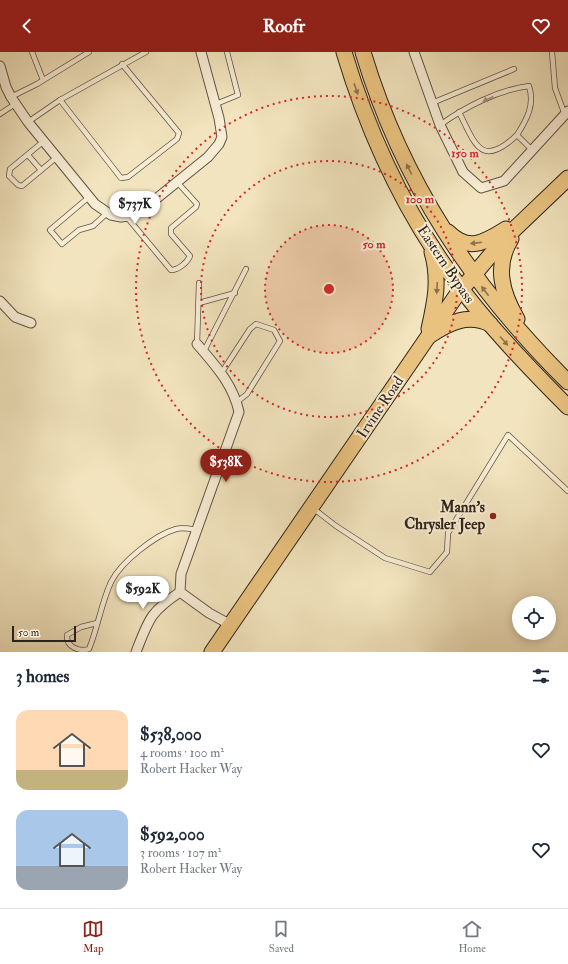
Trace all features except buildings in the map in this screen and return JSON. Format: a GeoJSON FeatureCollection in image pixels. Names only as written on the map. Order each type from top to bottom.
{"type":"FeatureCollection","features":[{"type":"Feature","properties":{"kind":"main road","name":"Eastern Bypass"},"geometry":{"type":"LineString","coordinates":[[344,52],[361,105],[384,158],[426,236],[462,289],[490,324],[568,407]]}},
{"type":"Feature","properties":{"kind":"main road","name":"Eastern Bypass"},"geometry":{"type":"LineString","coordinates":[[363,52],[394,138],[438,221],[473,274],[503,313],[535,349],[568,382]]}},
{"type":"Feature","properties":{"kind":"main road","name":"Irvine Road"},"geometry":{"type":"LineString","coordinates":[[212,652],[427,338],[473,274],[523,220],[568,178]]}},
{"type":"Feature","properties":{"kind":"main road"},"geometry":{"type":"LineString","coordinates":[[438,221],[460,241],[477,244],[484,242],[523,220]]}},
{"type":"Feature","properties":{"kind":"main road"},"geometry":{"type":"LineString","coordinates":[[523,220],[504,250],[500,271],[501,281],[508,302],[535,349]]}},
{"type":"Feature","properties":{"kind":"main road"},"geometry":{"type":"LineString","coordinates":[[426,236],[436,267],[438,281],[437,294],[427,338]]}},
{"type":"Feature","properties":{"kind":"main road"},"geometry":{"type":"LineString","coordinates":[[427,338],[462,319],[472,318],[490,324]]}},
{"type":"Feature","properties":{"kind":"street"},"geometry":{"type":"LineString","coordinates":[[0,66],[13,100],[28,122],[89,197],[107,213],[120,217],[142,209],[208,157],[219,144],[222,136],[221,128],[216,104],[201,52]]}},
{"type":"Feature","properties":{"kind":"street"},"geometry":{"type":"LineString","coordinates":[[414,52],[440,124],[463,172],[481,188],[504,181],[566,113]]}},
{"type":"Feature","properties":{"kind":"street"},"geometry":{"type":"LineString","coordinates":[[0,302],[15,317],[30,323]]}},
{"type":"Feature","properties":{"kind":"street"},"geometry":{"type":"LineString","coordinates":[[180,592],[181,574],[239,412],[237,402],[222,372],[197,344]]}},
{"type":"Feature","properties":{"kind":"street"},"geometry":{"type":"LineString","coordinates":[[180,592],[209,613],[231,625]]}},
{"type":"Feature","properties":{"kind":"street"},"geometry":{"type":"LineString","coordinates":[[136,652],[148,620],[161,605],[180,592]]}},
{"type":"Feature","properties":{"kind":"lane"},"geometry":{"type":"LineString","coordinates":[[32,52],[44,80]]}},
{"type":"Feature","properties":{"kind":"lane"},"geometry":{"type":"LineString","coordinates":[[0,114],[13,100],[89,52]]}},
{"type":"Feature","properties":{"kind":"lane"},"geometry":{"type":"LineString","coordinates":[[28,122],[60,100],[122,64],[146,52]]}},
{"type":"Feature","properties":{"kind":"lane"},"geometry":{"type":"LineString","coordinates":[[216,104],[238,95],[227,52]]}},
{"type":"Feature","properties":{"kind":"lane"},"geometry":{"type":"LineString","coordinates":[[552,52],[555,88],[566,113]]}},
{"type":"Feature","properties":{"kind":"lane"},"geometry":{"type":"LineString","coordinates":[[60,100],[121,178],[128,177],[177,139],[179,133],[122,64]]}},
{"type":"Feature","properties":{"kind":"lane"},"geometry":{"type":"LineString","coordinates":[[432,102],[514,69]]}},
{"type":"Feature","properties":{"kind":"lane"},"geometry":{"type":"LineString","coordinates":[[440,124],[459,112],[512,88],[529,86],[532,104],[527,118],[517,136],[500,149],[492,152],[483,150],[475,145],[459,112]]}},
{"type":"Feature","properties":{"kind":"lane"},"geometry":{"type":"LineString","coordinates":[[517,136],[532,150]]}},
{"type":"Feature","properties":{"kind":"lane"},"geometry":{"type":"LineString","coordinates":[[44,141],[8,172],[18,185],[25,185],[57,157]]}},
{"type":"Feature","properties":{"kind":"lane"},"geometry":{"type":"LineString","coordinates":[[28,155],[41,170]]}},
{"type":"Feature","properties":{"kind":"lane"},"geometry":{"type":"LineString","coordinates":[[126,216],[171,270],[175,270],[188,260],[190,256],[171,234],[171,228],[196,207],[197,204],[177,182]]}},
{"type":"Feature","properties":{"kind":"lane"},"geometry":{"type":"LineString","coordinates":[[89,197],[50,230],[62,244],[79,230],[93,226],[107,213]]}},
{"type":"Feature","properties":{"kind":"lane"},"geometry":{"type":"LineString","coordinates":[[204,351],[246,269]]}},
{"type":"Feature","properties":{"kind":"lane"},"geometry":{"type":"LineString","coordinates":[[197,344],[199,283]]}},
{"type":"Feature","properties":{"kind":"lane"},"geometry":{"type":"LineString","coordinates":[[199,303],[235,293]]}},
{"type":"Feature","properties":{"kind":"lane"},"geometry":{"type":"LineString","coordinates":[[222,372],[250,329],[256,324],[274,330],[280,341],[247,394],[237,402]]}},
{"type":"Feature","properties":{"kind":"lane"},"geometry":{"type":"LineString","coordinates":[[312,508],[336,526],[386,558],[430,572],[447,552],[448,533],[508,436],[568,491]]}},
{"type":"Feature","properties":{"kind":"lane"},"geometry":{"type":"LineString","coordinates":[[97,623],[81,627],[67,635],[68,642],[72,649],[80,652],[89,649],[112,580],[127,561],[163,534],[178,528],[197,530]]}},
{"type":"Feature","properties":{"kind":"place","name":"Mann's Chrysler Jeep"},"geometry":{"type":"Point","coordinates":[493,516]}}]}
